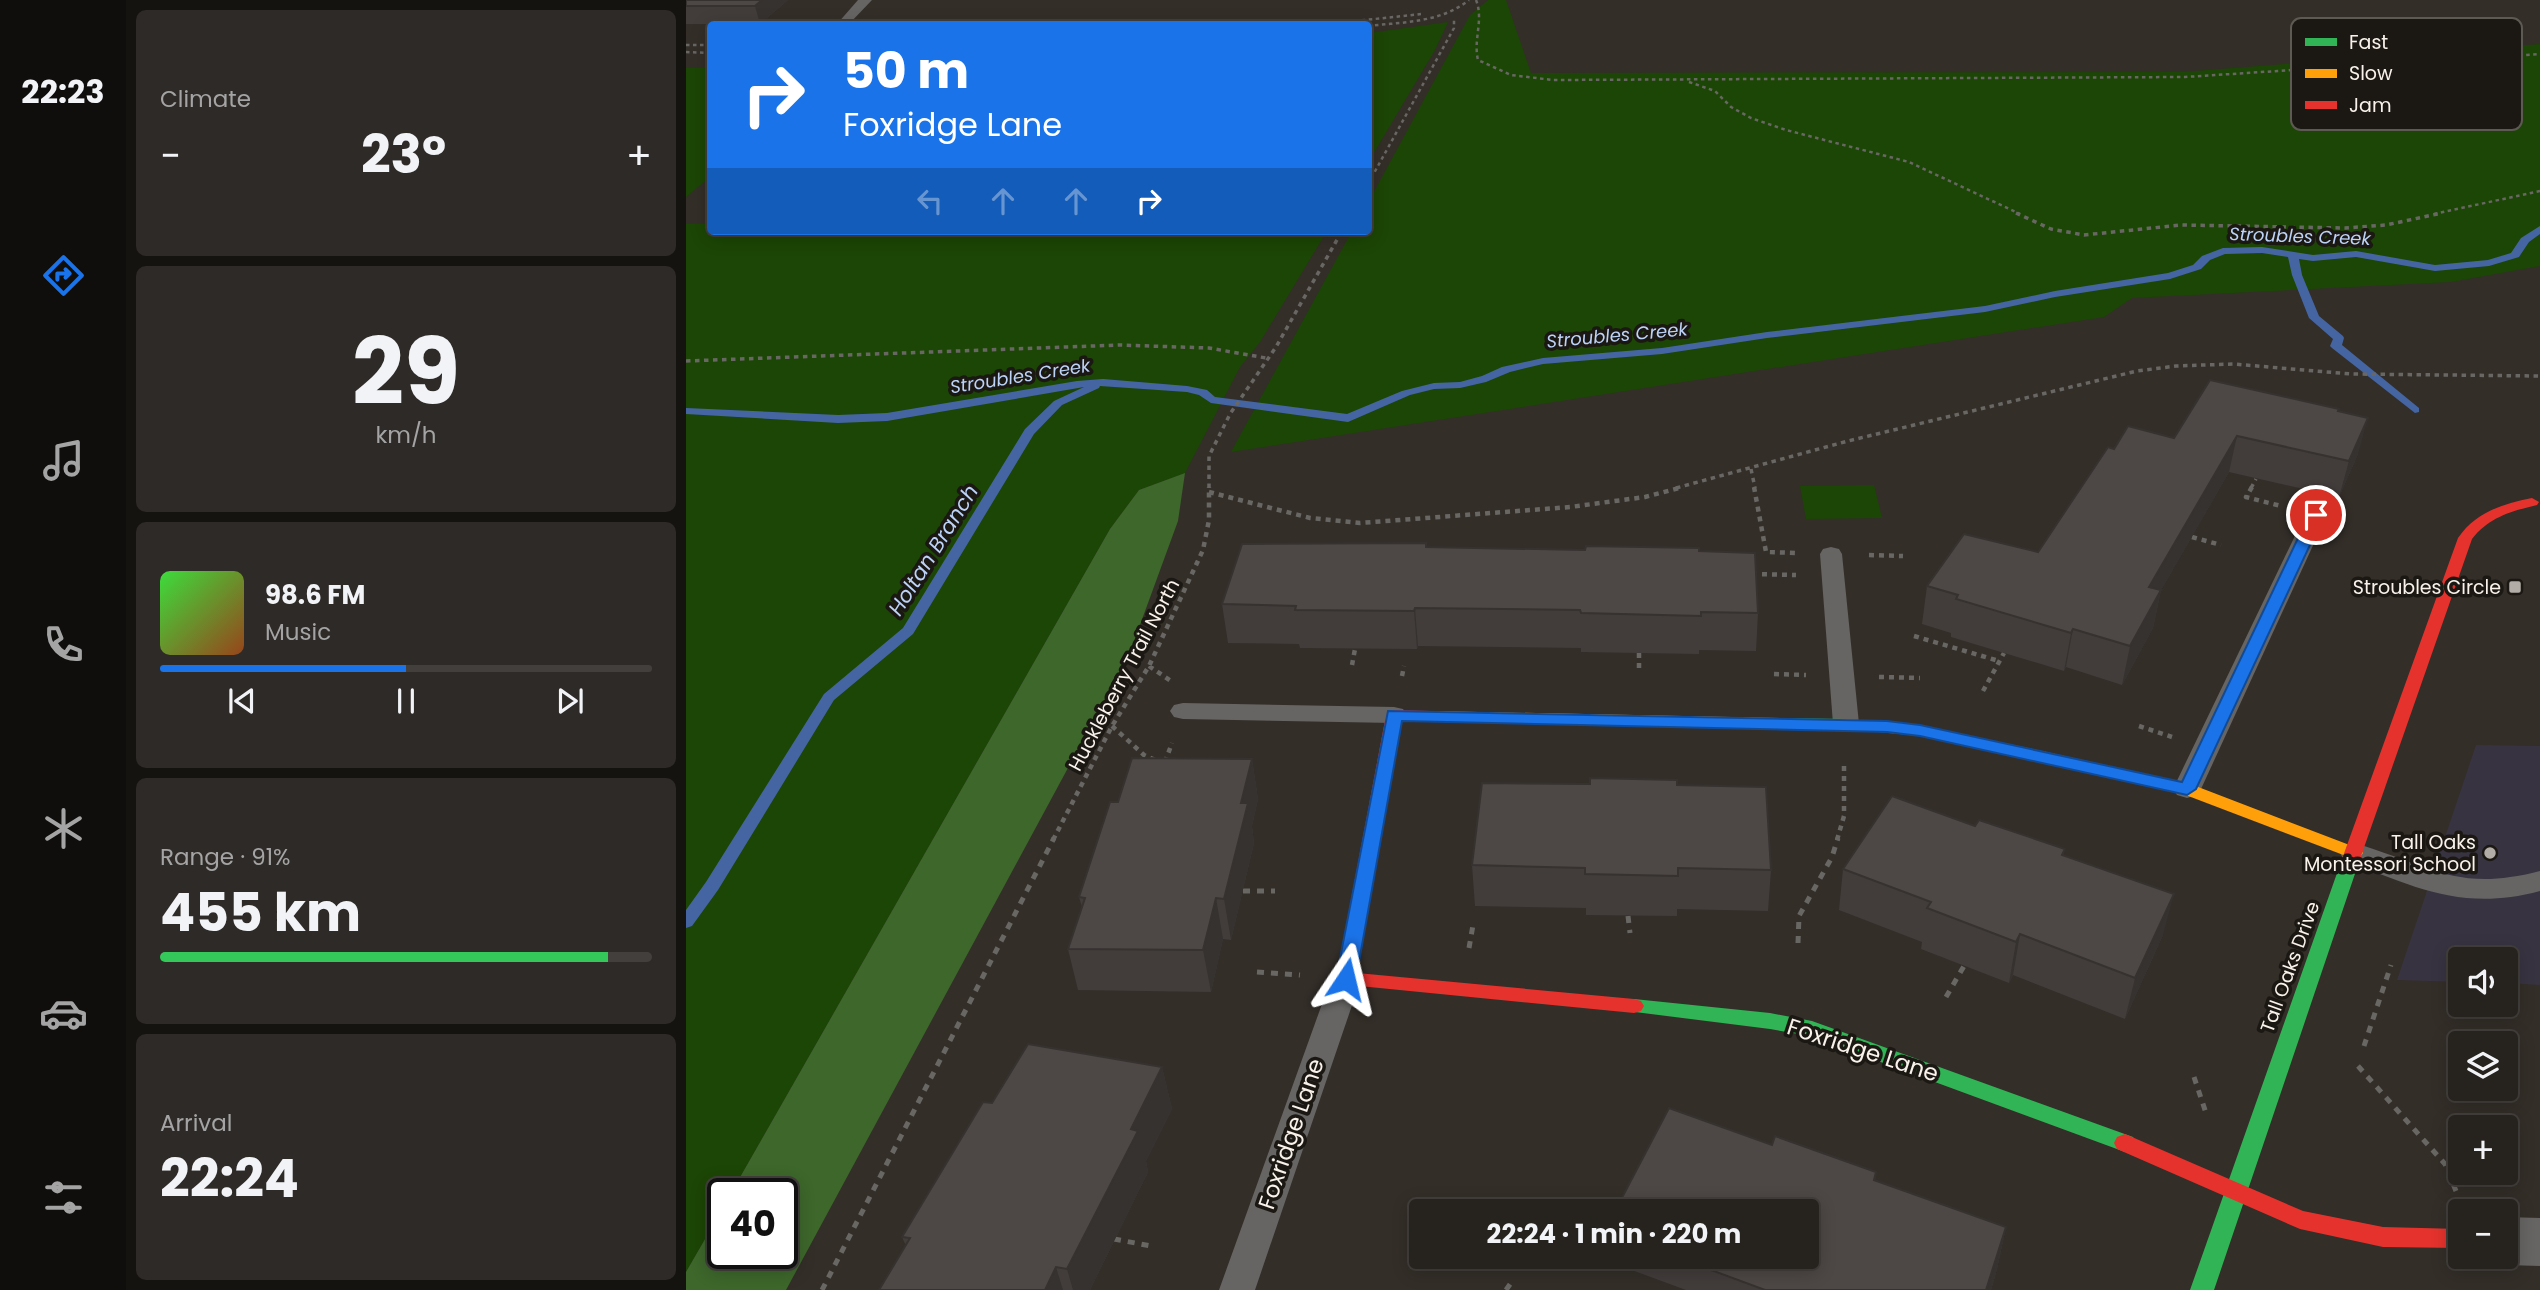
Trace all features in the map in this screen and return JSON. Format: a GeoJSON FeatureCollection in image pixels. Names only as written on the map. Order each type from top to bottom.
{"type":"FeatureCollection","features":[{"type":"Feature","properties":{"kind":"street","name":"Tall Oaks Drive"},"geometry":{"type":"LineString","coordinates":[[2202,1290],[2297,1009],[2465,538],[2486,515],[2502,508],[2536,502]]}},
{"type":"Feature","properties":{"kind":"street"},"geometry":{"type":"LineString","coordinates":[[1394,715],[1846,724],[1920,730],[2187,789],[2354,853]]}},
{"type":"Feature","properties":{"kind":"street","name":"Foxridge Lane"},"geometry":{"type":"LineString","coordinates":[[1394,715],[1346,979],[1462,988],[1743,1018],[1812,1029],[2132,1144],[2234,1193],[2300,1220],[2383,1237],[2448,1239]]}},
{"type":"Feature","properties":{"kind":"street"},"geometry":{"type":"LineString","coordinates":[[2518,1241],[2540,1242]]}},
{"type":"Feature","properties":{"kind":"lane"},"geometry":{"type":"LineString","coordinates":[[845,21],[865,0]]}},
{"type":"Feature","properties":{"kind":"lane"},"geometry":{"type":"LineString","coordinates":[[2187,789],[2316,515]]}},
{"type":"Feature","properties":{"kind":"lane"},"geometry":{"type":"LineString","coordinates":[[1831,554],[1846,724]]}},
{"type":"Feature","properties":{"kind":"lane"},"geometry":{"type":"LineString","coordinates":[[1183,711],[1394,715]]}},
{"type":"Feature","properties":{"kind":"lane"},"geometry":{"type":"LineString","coordinates":[[2354,853],[2417,876],[2469,890],[2525,886],[2540,881]]}},
{"type":"Feature","properties":{"kind":"lane","name":"Foxridge Lane"},"geometry":{"type":"LineString","coordinates":[[1237,1290],[1346,979]]}},
{"type":"Feature","properties":{"kind":"path"},"geometry":{"type":"LineString","coordinates":[[1372,25],[1438,16],[1451,12],[1469,0]]}},
{"type":"Feature","properties":{"kind":"path"},"geometry":{"type":"LineString","coordinates":[[1476,0],[1481,9],[1481,27],[1474,50],[1478,60],[1492,69],[1511,75],[1553,80],[2185,77],[2291,73]]}},
{"type":"Feature","properties":{"kind":"path"},"geometry":{"type":"LineString","coordinates":[[1356,21],[1422,14]]}},
{"type":"Feature","properties":{"kind":"path"},"geometry":{"type":"LineString","coordinates":[[1372,177],[1454,28],[1454,18]]}},
{"type":"Feature","properties":{"kind":"path"},"geometry":{"type":"LineString","coordinates":[[686,45],[707,45]]}},
{"type":"Feature","properties":{"kind":"path"},"geometry":{"type":"LineString","coordinates":[[686,52],[707,52]]}},
{"type":"Feature","properties":{"kind":"path"},"geometry":{"type":"LineString","coordinates":[[2522,55],[2540,54]]}},
{"type":"Feature","properties":{"kind":"path"},"geometry":{"type":"LineString","coordinates":[[1685,80],[1715,91],[1731,107],[1751,118],[1786,130],[1909,162],[2051,229],[2084,235],[2181,225],[2345,228],[2386,225],[2540,191]]}},
{"type":"Feature","properties":{"kind":"path","name":"Huckleberry Trail North"},"geometry":{"type":"LineString","coordinates":[[821,1290],[1112,726],[1149,666],[1203,550],[1209,520],[1209,456],[1230,414],[1286,330],[1340,235]]}},
{"type":"Feature","properties":{"kind":"path"},"geometry":{"type":"LineString","coordinates":[[686,360],[1090,345],[1205,348],[1266,358]]}},
{"type":"Feature","properties":{"kind":"path"},"geometry":{"type":"LineString","coordinates":[[1209,492],[1310,519],[1360,523],[1570,507],[1645,497],[1848,441],[2137,371],[2176,366],[2233,364],[2351,374],[2540,376]]}},
{"type":"Feature","properties":{"kind":"path"},"geometry":{"type":"LineString","coordinates":[[1751,469],[1766,552]]}},
{"type":"Feature","properties":{"kind":"path"},"geometry":{"type":"LineString","coordinates":[[2246,497],[2256,478]]}},
{"type":"Feature","properties":{"kind":"path"},"geometry":{"type":"LineString","coordinates":[[2192,537],[2221,545]]}},
{"type":"Feature","properties":{"kind":"path"},"geometry":{"type":"LineString","coordinates":[[1741,574],[1777,575]]}},
{"type":"Feature","properties":{"kind":"path"},"geometry":{"type":"LineString","coordinates":[[1914,636],[1999,662]]}},
{"type":"Feature","properties":{"kind":"path"},"geometry":{"type":"LineString","coordinates":[[1352,665],[1355,649]]}},
{"type":"Feature","properties":{"kind":"path"},"geometry":{"type":"LineString","coordinates":[[1639,653],[1639,671]]}},
{"type":"Feature","properties":{"kind":"path"},"geometry":{"type":"LineString","coordinates":[[1983,691],[2004,653]]}},
{"type":"Feature","properties":{"kind":"path"},"geometry":{"type":"LineString","coordinates":[[1774,674],[1809,675]]}},
{"type":"Feature","properties":{"kind":"path"},"geometry":{"type":"LineString","coordinates":[[1871,677],[1920,678]]}},
{"type":"Feature","properties":{"kind":"path"},"geometry":{"type":"LineString","coordinates":[[1112,726],[1144,755],[1164,763]]}},
{"type":"Feature","properties":{"kind":"path"},"geometry":{"type":"LineString","coordinates":[[1798,943],[1799,916],[1832,857],[1844,816],[1844,771]]}},
{"type":"Feature","properties":{"kind":"path"},"geometry":{"type":"LineString","coordinates":[[1243,891],[1275,891]]}},
{"type":"Feature","properties":{"kind":"path"},"geometry":{"type":"LineString","coordinates":[[1628,916],[1630,933]]}},
{"type":"Feature","properties":{"kind":"path"},"geometry":{"type":"LineString","coordinates":[[2364,1046],[2391,965]]}},
{"type":"Feature","properties":{"kind":"path"},"geometry":{"type":"LineString","coordinates":[[1946,997],[1964,966]]}},
{"type":"Feature","properties":{"kind":"path"},"geometry":{"type":"LineString","coordinates":[[2358,1066],[2407,1119],[2448,1171]]}},
{"type":"Feature","properties":{"kind":"path"},"geometry":{"type":"LineString","coordinates":[[1114,1239],[1151,1246]]}},
{"type":"Feature","properties":{"kind":"path"},"geometry":{"type":"LineString","coordinates":[[1506,1290],[1513,1280]]}},
{"type":"Feature","properties":{"kind":"shaded area","name":"Tall Oaks Montessori School"},"geometry":{"type":"Polygon","coordinates":[[[2476,745],[2540,746],[2540,985],[2518,984],[2518,947],[2448,947],[2448,982],[2397,980],[2476,745]]]}},
{"type":"Feature","properties":{"kind":"green space"},"geometry":{"type":"Polygon","coordinates":[[[1488,0],[1506,0],[1531,73],[2182,72],[2291,63],[2291,130],[2522,130],[2522,45],[2540,44],[2540,266],[2451,282],[2132,298],[2104,317],[1231,452],[1350,235],[1372,235],[1372,195],[1470,15],[1488,0]]]}},
{"type":"Feature","properties":{"kind":"green space"},"geometry":{"type":"Polygon","coordinates":[[[1448,22],[1435,50],[1372,156],[1372,33],[1448,22]]]}},
{"type":"Feature","properties":{"kind":"green space"},"geometry":{"type":"Polygon","coordinates":[[[686,68],[707,68],[707,180],[686,197],[686,68]]]}},
{"type":"Feature","properties":{"kind":"green space"},"geometry":{"type":"Polygon","coordinates":[[[686,224],[707,224],[707,235],[1325,235],[1260,342],[1240,367],[1185,473],[1139,490],[1110,529],[740,1178],[707,1178],[707,1236],[686,1272],[686,224]]]}},
{"type":"Feature","properties":{"kind":"green space"},"geometry":{"type":"Polygon","coordinates":[[[1185,473],[1178,521],[1129,655],[798,1268],[798,1178],[740,1178],[1110,529],[1139,490],[1185,473]]]}},
{"type":"Feature","properties":{"kind":"green space"},"geometry":{"type":"Polygon","coordinates":[[[1874,485],[1882,518],[1806,519],[1800,486],[1874,485]]]}},
{"type":"Feature","properties":{"kind":"green space"},"geometry":{"type":"Polygon","coordinates":[[[707,1236],[707,1269],[797,1269],[786,1290],[686,1290],[686,1272],[707,1236]]]}},
{"type":"Feature","properties":{"kind":"building"},"geometry":{"type":"Polygon","coordinates":[[[686,0],[762,0],[755,6],[686,6],[686,0]]]}},
{"type":"Feature","properties":{"kind":"building"},"geometry":{"type":"Polygon","coordinates":[[[2210,380],[2368,418],[2349,461],[2237,436],[2149,587],[2161,590],[2130,646],[2073,629],[2071,633],[1956,599],[1958,595],[1927,586],[1964,534],[2038,552],[2108,447],[2114,449],[2128,426],[2174,438],[2210,380]]]}},
{"type":"Feature","properties":{"kind":"building"},"geometry":{"type":"Polygon","coordinates":[[[1426,543],[1426,547],[1585,550],[1586,546],[1699,548],[1699,551],[1755,553],[1758,613],[1701,612],[1701,616],[1581,613],[1580,610],[1295,610],[1296,606],[1222,604],[1242,544],[1426,543]]]}},
{"type":"Feature","properties":{"kind":"building"},"geometry":{"type":"Polygon","coordinates":[[[1132,758],[1252,759],[1241,803],[1248,803],[1224,899],[1216,898],[1203,950],[1068,949],[1085,898],[1079,897],[1110,802],[1118,802],[1132,758]]]}},
{"type":"Feature","properties":{"kind":"building"},"geometry":{"type":"Polygon","coordinates":[[[1590,778],[1677,780],[1677,785],[1766,787],[1771,870],[1678,868],[1678,876],[1585,874],[1585,868],[1472,865],[1482,783],[1590,784],[1590,778]]]}},
{"type":"Feature","properties":{"kind":"building"},"geometry":{"type":"Polygon","coordinates":[[[1892,796],[1975,826],[1979,820],[2065,849],[2062,855],[2174,894],[2135,978],[2020,934],[2016,942],[1927,908],[1931,902],[1843,869],[1892,796]]]}},
{"type":"Feature","properties":{"kind":"building"},"geometry":{"type":"Polygon","coordinates":[[[1028,1044],[1162,1067],[1131,1129],[1138,1131],[1067,1269],[1056,1267],[1045,1290],[879,1290],[910,1238],[902,1237],[983,1102],[992,1103],[1028,1044]]]}},
{"type":"Feature","properties":{"kind":"building"},"geometry":{"type":"Polygon","coordinates":[[[1669,1108],[1772,1145],[1775,1136],[1876,1172],[1874,1180],[2006,1227],[1986,1290],[1765,1290],[1711,1270],[1819,1269],[1819,1199],[1621,1199],[1669,1108]]]}},
{"type":"Feature","properties":{"kind":"waterway","name":"Stroubles Creek"},"geometry":{"type":"LineString","coordinates":[[686,411],[838,419],[887,417],[1077,384],[1103,382],[1187,389],[1203,392],[1211,400],[1348,418],[1406,393],[1486,379],[1506,369],[1543,361],[1662,351],[1767,335],[1985,309],[2055,294],[2170,276],[2197,267],[2206,258],[2223,251],[2262,250],[2313,258],[2356,254],[2435,268],[2489,263],[2515,255],[2525,240],[2540,229]]}},
{"type":"Feature","properties":{"kind":"waterway"},"geometry":{"type":"LineString","coordinates":[[2293,255],[2297,275],[2314,318],[2339,338],[2336,346],[2415,410]]}},
{"type":"Feature","properties":{"kind":"waterway","name":"Holtan Branch"},"geometry":{"type":"LineString","coordinates":[[686,922],[712,886],[829,697],[908,631],[1029,432],[1058,403],[1095,386]]}},
{"type":"Feature","properties":{"kind":"traffic: fast"},"geometry":{"type":"LineString","coordinates":[[1781,723],[1846,724],[1921,731],[2042,757]]}},
{"type":"Feature","properties":{"kind":"traffic: fast"},"geometry":{"type":"LineString","coordinates":[[2202,1290],[2351,859]]}},
{"type":"Feature","properties":{"kind":"traffic: fast"},"geometry":{"type":"LineString","coordinates":[[1634,1006],[1770,1021],[1812,1029],[2125,1143]]}},
{"type":"Feature","properties":{"kind":"traffic: slow"},"geometry":{"type":"LineString","coordinates":[[1431,716],[1781,723]]}},
{"type":"Feature","properties":{"kind":"traffic: slow"},"geometry":{"type":"LineString","coordinates":[[2042,757],[2187,789],[2354,853]]}},
{"type":"Feature","properties":{"kind":"traffic: jam"},"geometry":{"type":"LineString","coordinates":[[2351,859],[2465,538],[2486,517],[2512,506],[2532,502]]}},
{"type":"Feature","properties":{"kind":"traffic: jam"},"geometry":{"type":"LineString","coordinates":[[1431,716],[1394,715],[1346,979],[1634,1006]]}},
{"type":"Feature","properties":{"kind":"traffic: jam"},"geometry":{"type":"LineString","coordinates":[[2125,1143],[2300,1220],[2383,1237],[2448,1239]]}},
{"type":"Feature","properties":{"kind":"place","name":"Stroubles Circle"},"geometry":{"type":"Point","coordinates":[2515,587]}},
{"type":"Feature","properties":{"kind":"place","name":"Tall Oaks Montessori School"},"geometry":{"type":"Point","coordinates":[2490,853]}},
{"type":"Feature","properties":{"kind":"route"},"geometry":{"type":"LineString","coordinates":[[1346,979],[1394,715],[1887,726],[1920,730],[2187,789],[2316,515]]}}]}
